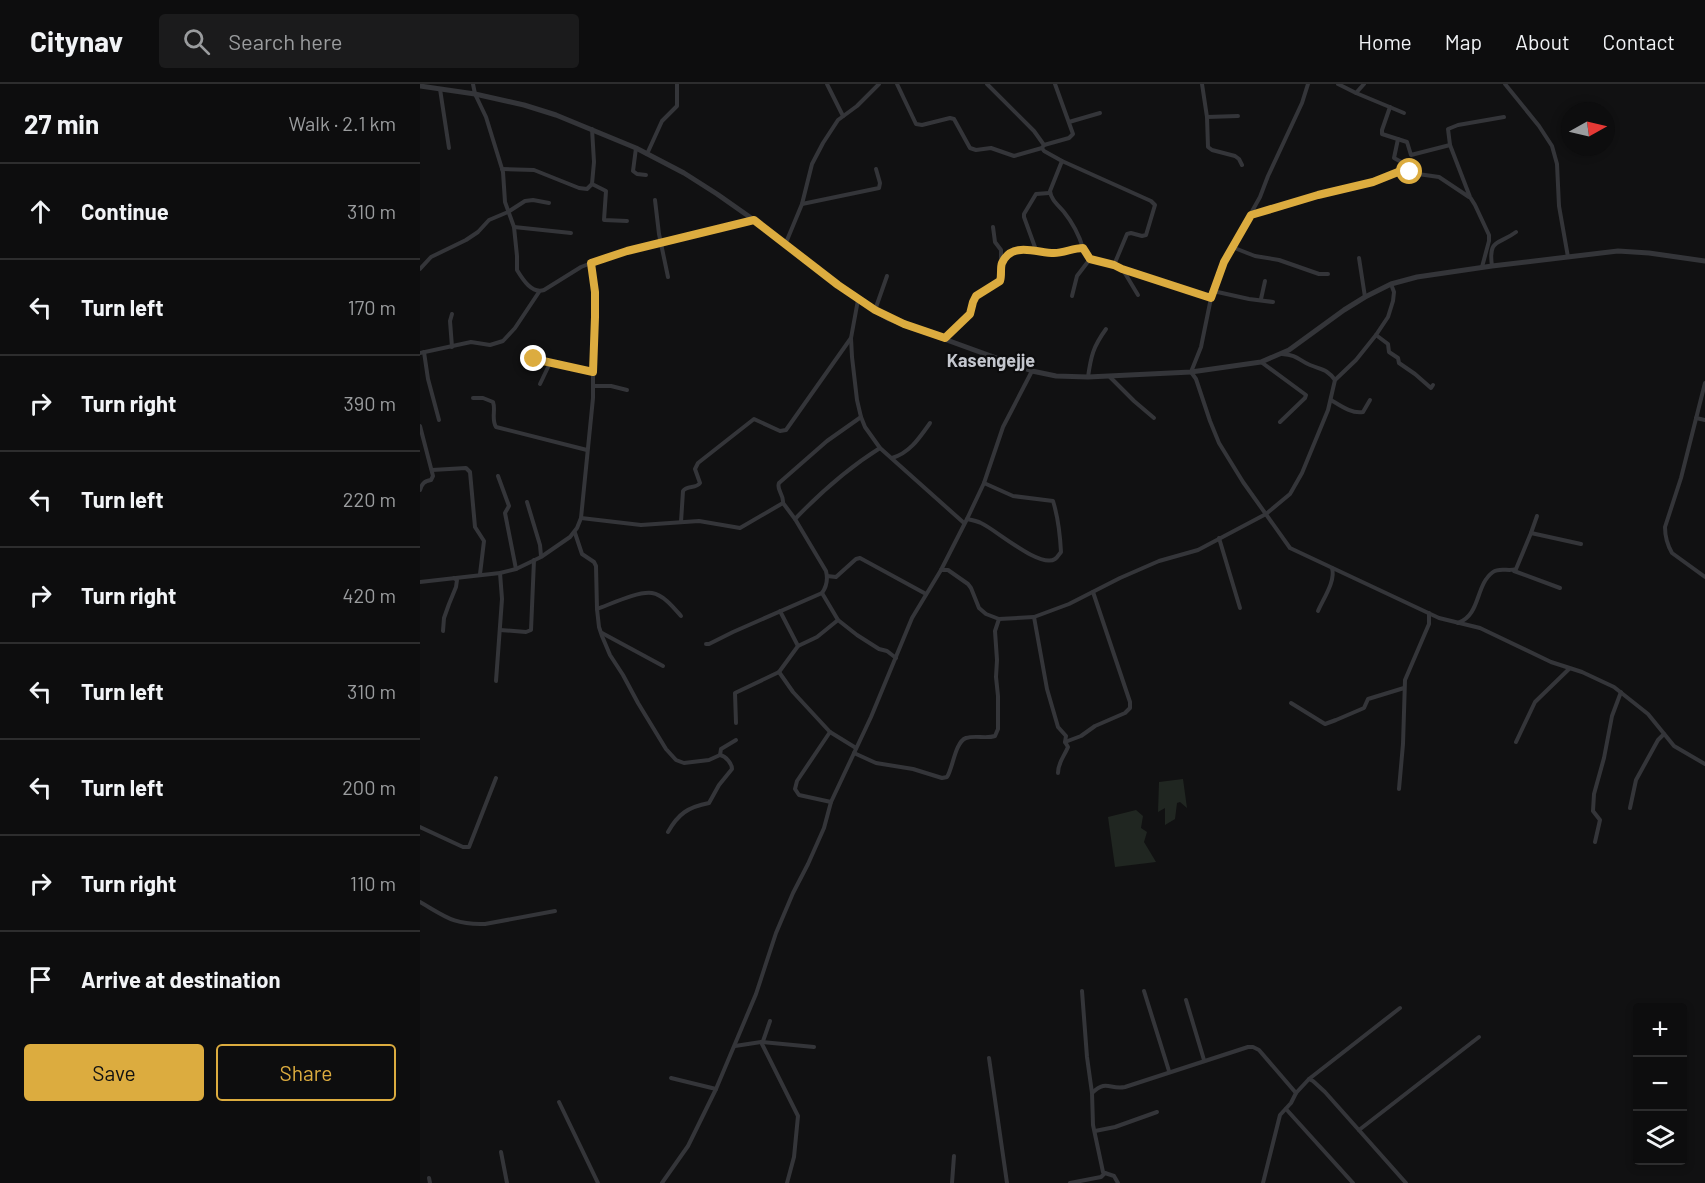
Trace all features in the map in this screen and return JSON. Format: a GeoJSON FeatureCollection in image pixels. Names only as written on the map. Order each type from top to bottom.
{"type":"FeatureCollection","features":[{"type":"Feature","properties":{"kind":"street"},"geometry":{"type":"LineString","coordinates":[[473,84],[502,170],[505,202],[514,227],[518,272],[532,288],[539,292]]}},
{"type":"Feature","properties":{"kind":"street"},"geometry":{"type":"LineString","coordinates":[[647,154],[662,121],[677,106],[677,84]]}},
{"type":"Feature","properties":{"kind":"street"},"geometry":{"type":"LineString","coordinates":[[827,84],[843,116]]}},
{"type":"Feature","properties":{"kind":"street"},"geometry":{"type":"LineString","coordinates":[[785,245],[802,204],[817,154],[832,128],[879,84]]}},
{"type":"Feature","properties":{"kind":"street"},"geometry":{"type":"LineString","coordinates":[[897,84],[916,124],[954,119],[973,150],[991,148],[1014,156],[1071,136],[1072,130],[1055,84]]}},
{"type":"Feature","properties":{"kind":"street"},"geometry":{"type":"LineString","coordinates":[[987,84],[1034,131],[1044,151],[1151,201],[1155,205],[1146,235],[1127,234],[1114,265]]}},
{"type":"Feature","properties":{"kind":"street"},"geometry":{"type":"LineString","coordinates":[[1203,84],[1207,144],[1210,149],[1237,157],[1242,165]]}},
{"type":"Feature","properties":{"kind":"street"},"geometry":{"type":"LineString","coordinates":[[1191,372],[1201,347],[1211,298],[1224,262],[1251,215],[1302,103],[1308,84]]}},
{"type":"Feature","properties":{"kind":"street"},"geometry":{"type":"LineString","coordinates":[[1338,84],[1404,113]]}},
{"type":"Feature","properties":{"kind":"street"},"geometry":{"type":"LineString","coordinates":[[1356,93],[1364,84]]}},
{"type":"Feature","properties":{"kind":"street"},"geometry":{"type":"LineString","coordinates":[[1505,84],[1552,146],[1557,164],[1560,216],[1568,257]]}},
{"type":"Feature","properties":{"kind":"street"},"geometry":{"type":"LineString","coordinates":[[420,86],[475,94],[541,110],[636,148],[684,172],[754,220],[858,300],[875,310],[904,324],[974,350],[1032,371],[1056,376],[1088,377],[1191,372],[1261,363],[1281,354],[1365,297],[1391,284],[1417,277],[1601,252],[1633,252],[1705,261]]}},
{"type":"Feature","properties":{"kind":"street"},"geometry":{"type":"LineString","coordinates":[[439,88],[449,148]]}},
{"type":"Feature","properties":{"kind":"street"},"geometry":{"type":"LineString","coordinates":[[1390,107],[1382,132],[1384,136],[1408,143],[1413,155],[1450,145]]}},
{"type":"Feature","properties":{"kind":"street"},"geometry":{"type":"LineString","coordinates":[[1069,122],[1100,113]]}},
{"type":"Feature","properties":{"kind":"street"},"geometry":{"type":"LineString","coordinates":[[1207,117],[1238,116]]}},
{"type":"Feature","properties":{"kind":"street"},"geometry":{"type":"LineString","coordinates":[[1498,241],[1490,235],[1470,197],[1447,132],[1449,128],[1504,117]]}},
{"type":"Feature","properties":{"kind":"street"},"geometry":{"type":"LineString","coordinates":[[502,170],[534,170],[579,189],[587,189],[592,184],[594,162],[592,129]]}},
{"type":"Feature","properties":{"kind":"street"},"geometry":{"type":"LineString","coordinates":[[1398,139],[1394,156],[1405,164],[1410,172],[1439,177],[1470,197]]}},
{"type":"Feature","properties":{"kind":"street"},"geometry":{"type":"LineString","coordinates":[[636,148],[633,171],[646,175]]}},
{"type":"Feature","properties":{"kind":"street"},"geometry":{"type":"LineString","coordinates":[[1049,193],[1062,161]]}},
{"type":"Feature","properties":{"kind":"street"},"geometry":{"type":"LineString","coordinates":[[1251,215],[1318,195],[1373,182],[1408,168]]}},
{"type":"Feature","properties":{"kind":"street"},"geometry":{"type":"LineString","coordinates":[[802,204],[879,188],[876,169]]}},
{"type":"Feature","properties":{"kind":"street"},"geometry":{"type":"LineString","coordinates":[[592,184],[606,191],[604,220],[627,221]]}},
{"type":"Feature","properties":{"kind":"street"},"geometry":{"type":"LineString","coordinates":[[1049,193],[1073,226],[1090,259],[1211,298]]}},
{"type":"Feature","properties":{"kind":"street"},"geometry":{"type":"LineString","coordinates":[[1036,250],[1024,214],[1036,194],[1049,193]]}},
{"type":"Feature","properties":{"kind":"street"},"geometry":{"type":"LineString","coordinates":[[420,269],[431,257],[466,240],[478,232],[489,220],[528,200],[549,203]]}},
{"type":"Feature","properties":{"kind":"street"},"geometry":{"type":"LineString","coordinates":[[655,200],[668,277]]}},
{"type":"Feature","properties":{"kind":"street"},"geometry":{"type":"LineString","coordinates":[[439,420],[422,352],[471,342],[494,345],[503,341],[515,328],[539,292],[591,263],[627,251],[754,220]]}},
{"type":"Feature","properties":{"kind":"street"},"geometry":{"type":"LineString","coordinates":[[514,227],[571,233]]}},
{"type":"Feature","properties":{"kind":"street"},"geometry":{"type":"LineString","coordinates":[[945,338],[970,314],[976,296],[1000,281],[1002,277],[1001,250],[995,242],[993,227]]}},
{"type":"Feature","properties":{"kind":"street"},"geometry":{"type":"LineString","coordinates":[[1492,266],[1491,249],[1498,241],[1516,232]]}},
{"type":"Feature","properties":{"kind":"street"},"geometry":{"type":"LineString","coordinates":[[1482,268],[1490,235]]}},
{"type":"Feature","properties":{"kind":"street"},"geometry":{"type":"LineString","coordinates":[[1001,265],[1014,251],[1025,249],[1056,253],[1083,248]]}},
{"type":"Feature","properties":{"kind":"street"},"geometry":{"type":"LineString","coordinates":[[1232,248],[1255,256],[1279,260],[1319,274],[1328,274]]}},
{"type":"Feature","properties":{"kind":"street"},"geometry":{"type":"LineString","coordinates":[[1359,258],[1365,297]]}},
{"type":"Feature","properties":{"kind":"street"},"geometry":{"type":"LineString","coordinates":[[1072,296],[1077,276],[1090,259]]}},
{"type":"Feature","properties":{"kind":"street"},"geometry":{"type":"LineString","coordinates":[[420,582],[500,573],[516,569],[541,557],[575,532],[581,518],[594,386],[595,292],[591,263]]}},
{"type":"Feature","properties":{"kind":"street"},"geometry":{"type":"LineString","coordinates":[[1122,269],[1138,295]]}},
{"type":"Feature","properties":{"kind":"street"},"geometry":{"type":"LineString","coordinates":[[875,310],[887,276]]}},
{"type":"Feature","properties":{"kind":"street"},"geometry":{"type":"LineString","coordinates":[[1261,299],[1265,281]]}},
{"type":"Feature","properties":{"kind":"street"},"geometry":{"type":"LineString","coordinates":[[941,570],[948,570],[968,584],[979,608],[986,615],[999,619],[1034,617],[1069,604],[1159,561],[1198,550],[1266,514],[1290,494],[1302,473],[1332,400],[1335,380],[1356,360],[1388,317],[1394,292],[1391,284]]}},
{"type":"Feature","properties":{"kind":"street"},"geometry":{"type":"LineString","coordinates":[[1213,291],[1273,302]]}},
{"type":"Feature","properties":{"kind":"street"},"geometry":{"type":"LineString","coordinates":[[858,300],[851,338],[854,381],[861,417],[869,435],[880,448],[966,521],[980,522],[1015,545],[1042,559],[1048,561],[1056,559],[1061,552],[1059,521],[1055,515],[1053,501],[1013,496],[984,483]]}},
{"type":"Feature","properties":{"kind":"street"},"geometry":{"type":"LineString","coordinates":[[452,314],[450,321],[452,347]]}},
{"type":"Feature","properties":{"kind":"street"},"geometry":{"type":"LineString","coordinates":[[1088,377],[1092,350],[1106,329]]}},
{"type":"Feature","properties":{"kind":"street"},"geometry":{"type":"LineString","coordinates":[[1376,335],[1388,344],[1389,351],[1398,358],[1399,363],[1431,388],[1433,385]]}},
{"type":"Feature","properties":{"kind":"street"},"geometry":{"type":"LineString","coordinates":[[681,522],[683,491],[700,483],[695,469],[698,463],[754,419],[780,431],[786,430],[851,338]]}},
{"type":"Feature","properties":{"kind":"street"},"geometry":{"type":"LineString","coordinates":[[1281,354],[1292,355],[1308,365],[1328,371],[1335,380]]}},
{"type":"Feature","properties":{"kind":"street"},"geometry":{"type":"LineString","coordinates":[[532,356],[534,360],[593,372]]}},
{"type":"Feature","properties":{"kind":"street"},"geometry":{"type":"LineString","coordinates":[[540,384],[550,363]]}},
{"type":"Feature","properties":{"kind":"street"},"geometry":{"type":"LineString","coordinates":[[1261,363],[1306,395],[1280,422]]}},
{"type":"Feature","properties":{"kind":"street"},"geometry":{"type":"LineString","coordinates":[[662,1183],[688,1146],[716,1089],[756,994],[776,933],[824,828],[831,802],[912,618],[941,570],[966,521],[984,483],[1003,427],[1032,371]]}},
{"type":"Feature","properties":{"kind":"street"},"geometry":{"type":"LineString","coordinates":[[1191,372],[1196,379],[1219,443],[1290,548],[1439,618],[1480,628],[1551,662],[1582,672],[1621,692],[1642,709],[1674,746],[1705,764]]}},
{"type":"Feature","properties":{"kind":"street"},"geometry":{"type":"LineString","coordinates":[[1109,376],[1154,418]]}},
{"type":"Feature","properties":{"kind":"street"},"geometry":{"type":"LineString","coordinates":[[1705,383],[1681,478],[1665,527],[1665,534],[1672,553],[1705,577]]}},
{"type":"Feature","properties":{"kind":"street"},"geometry":{"type":"LineString","coordinates":[[594,386],[611,386],[627,390]]}},
{"type":"Feature","properties":{"kind":"street"},"geometry":{"type":"LineString","coordinates":[[473,398],[482,397],[493,402],[493,420],[496,427],[587,450]]}},
{"type":"Feature","properties":{"kind":"street"},"geometry":{"type":"LineString","coordinates":[[1332,400],[1360,413],[1370,400]]}},
{"type":"Feature","properties":{"kind":"street"},"geometry":{"type":"LineString","coordinates":[[706,644],[822,593],[825,589],[827,576],[795,519],[783,503],[783,496],[778,488],[779,483],[827,441],[861,417]]}},
{"type":"Feature","properties":{"kind":"street"},"geometry":{"type":"LineString","coordinates":[[1696,418],[1705,420]]}},
{"type":"Feature","properties":{"kind":"street"},"geometry":{"type":"LineString","coordinates":[[892,458],[907,451],[930,423]]}},
{"type":"Feature","properties":{"kind":"street"},"geometry":{"type":"LineString","coordinates":[[420,426],[432,470],[432,478],[423,483],[420,490]]}},
{"type":"Feature","properties":{"kind":"street"},"geometry":{"type":"LineString","coordinates":[[795,519],[845,472],[880,448]]}},
{"type":"Feature","properties":{"kind":"street"},"geometry":{"type":"LineString","coordinates":[[432,470],[466,468],[470,472],[475,527],[484,543],[480,574]]}},
{"type":"Feature","properties":{"kind":"street"},"geometry":{"type":"LineString","coordinates":[[498,476],[509,506],[505,513],[516,569]]}},
{"type":"Feature","properties":{"kind":"street"},"geometry":{"type":"LineString","coordinates":[[527,502],[540,545],[541,557]]}},
{"type":"Feature","properties":{"kind":"street"},"geometry":{"type":"LineString","coordinates":[[581,518],[632,525],[705,522],[740,528],[783,503]]}},
{"type":"Feature","properties":{"kind":"street"},"geometry":{"type":"LineString","coordinates":[[1514,571],[1537,516]]}},
{"type":"Feature","properties":{"kind":"street"},"geometry":{"type":"LineString","coordinates":[[575,532],[583,556],[594,562],[596,566],[599,627],[610,655],[672,758],[679,762],[689,763],[709,760],[720,755],[725,757],[732,766],[709,803],[697,806],[678,817],[668,832]]}},
{"type":"Feature","properties":{"kind":"street"},"geometry":{"type":"LineString","coordinates":[[1531,533],[1581,544]]}},
{"type":"Feature","properties":{"kind":"street"},"geometry":{"type":"LineString","coordinates":[[1219,538],[1240,608]]}},
{"type":"Feature","properties":{"kind":"street"},"geometry":{"type":"LineString","coordinates":[[827,576],[836,577],[860,558],[926,594]]}},
{"type":"Feature","properties":{"kind":"street"},"geometry":{"type":"LineString","coordinates":[[500,630],[526,632],[531,630],[534,560]]}},
{"type":"Feature","properties":{"kind":"street"},"geometry":{"type":"LineString","coordinates":[[1318,611],[1332,580],[1334,573],[1332,567]]}},
{"type":"Feature","properties":{"kind":"street"},"geometry":{"type":"LineString","coordinates":[[1457,623],[1466,620],[1485,582],[1492,573],[1499,570],[1514,571],[1560,588]]}},
{"type":"Feature","properties":{"kind":"street"},"geometry":{"type":"LineString","coordinates":[[496,681],[502,599],[500,573]]}},
{"type":"Feature","properties":{"kind":"street"},"geometry":{"type":"LineString","coordinates":[[443,631],[447,608],[457,585],[457,580],[454,578]]}},
{"type":"Feature","properties":{"kind":"street"},"geometry":{"type":"LineString","coordinates":[[1065,741],[1081,736],[1095,726],[1125,713],[1130,708],[1130,702],[1093,592]]}},
{"type":"Feature","properties":{"kind":"street"},"geometry":{"type":"LineString","coordinates":[[597,609],[652,593],[664,599],[681,616]]}},
{"type":"Feature","properties":{"kind":"street"},"geometry":{"type":"LineString","coordinates":[[822,593],[838,620],[857,635],[896,658]]}},
{"type":"Feature","properties":{"kind":"street"},"geometry":{"type":"LineString","coordinates":[[780,611],[798,646]]}},
{"type":"Feature","properties":{"kind":"street"},"geometry":{"type":"LineString","coordinates":[[1399,789],[1405,680],[1429,624],[1429,613]]}},
{"type":"Feature","properties":{"kind":"street"},"geometry":{"type":"LineString","coordinates":[[1034,617],[1047,689],[1058,727],[1066,736],[1065,741],[1068,747],[1060,759],[1058,773]]}},
{"type":"Feature","properties":{"kind":"street"},"geometry":{"type":"LineString","coordinates":[[779,672],[793,692],[830,732],[855,751],[876,763],[912,769],[942,778],[947,777],[962,741],[966,738],[995,736],[998,729],[995,631],[999,619]]}},
{"type":"Feature","properties":{"kind":"street"},"geometry":{"type":"LineString","coordinates":[[736,723],[735,693],[779,672],[798,646],[817,637],[838,620]]}},
{"type":"Feature","properties":{"kind":"street"},"geometry":{"type":"LineString","coordinates":[[601,632],[663,666]]}},
{"type":"Feature","properties":{"kind":"street"},"geometry":{"type":"LineString","coordinates":[[1516,742],[1535,702],[1570,669]]}},
{"type":"Feature","properties":{"kind":"street"},"geometry":{"type":"LineString","coordinates":[[1291,703],[1325,724],[1364,708],[1368,699],[1404,688]]}},
{"type":"Feature","properties":{"kind":"street"},"geometry":{"type":"LineString","coordinates":[[1595,842],[1600,820],[1593,811],[1594,794],[1612,716],[1621,692]]}},
{"type":"Feature","properties":{"kind":"street"},"geometry":{"type":"LineString","coordinates":[[830,732],[797,782],[795,789],[799,795],[831,802]]}},
{"type":"Feature","properties":{"kind":"street"},"geometry":{"type":"LineString","coordinates":[[1630,808],[1636,780],[1658,740],[1664,734]]}},
{"type":"Feature","properties":{"kind":"street"},"geometry":{"type":"LineString","coordinates":[[720,755],[721,749],[736,740]]}},
{"type":"Feature","properties":{"kind":"street"},"geometry":{"type":"LineString","coordinates":[[420,826],[463,847],[469,847],[496,778]]}},
{"type":"Feature","properties":{"kind":"street"},"geometry":{"type":"LineString","coordinates":[[420,902],[458,923],[485,924],[555,911]]}},
{"type":"Feature","properties":{"kind":"street"},"geometry":{"type":"LineString","coordinates":[[1082,991],[1095,1131],[1103,1172],[1114,1176],[1118,1183]]}},
{"type":"Feature","properties":{"kind":"street"},"geometry":{"type":"LineString","coordinates":[[1144,991],[1169,1071]]}},
{"type":"Feature","properties":{"kind":"street"},"geometry":{"type":"LineString","coordinates":[[1186,1000],[1203,1060]]}},
{"type":"Feature","properties":{"kind":"street"},"geometry":{"type":"LineString","coordinates":[[1263,1183],[1280,1115],[1296,1093],[1309,1079],[1400,1008]]}},
{"type":"Feature","properties":{"kind":"street"},"geometry":{"type":"LineString","coordinates":[[770,1021],[761,1042],[798,1116],[794,1157],[787,1183]]}},
{"type":"Feature","properties":{"kind":"street"},"geometry":{"type":"LineString","coordinates":[[1359,1130],[1479,1037]]}},
{"type":"Feature","properties":{"kind":"street"},"geometry":{"type":"LineString","coordinates":[[734,1046],[761,1042],[814,1047]]}},
{"type":"Feature","properties":{"kind":"street"},"geometry":{"type":"LineString","coordinates":[[1092,1093],[1099,1086],[1125,1087],[1248,1047],[1259,1050],[1296,1093]]}},
{"type":"Feature","properties":{"kind":"street"},"geometry":{"type":"LineString","coordinates":[[989,1058],[1007,1183]]}},
{"type":"Feature","properties":{"kind":"street"},"geometry":{"type":"LineString","coordinates":[[671,1078],[716,1089]]}},
{"type":"Feature","properties":{"kind":"street"},"geometry":{"type":"LineString","coordinates":[[1309,1079],[1325,1092],[1406,1183]]}},
{"type":"Feature","properties":{"kind":"street"},"geometry":{"type":"LineString","coordinates":[[559,1102],[598,1183]]}},
{"type":"Feature","properties":{"kind":"street"},"geometry":{"type":"LineString","coordinates":[[1286,1109],[1353,1183]]}},
{"type":"Feature","properties":{"kind":"street"},"geometry":{"type":"LineString","coordinates":[[1095,1131],[1115,1127],[1157,1112]]}},
{"type":"Feature","properties":{"kind":"street"},"geometry":{"type":"LineString","coordinates":[[501,1152],[507,1183]]}},
{"type":"Feature","properties":{"kind":"street"},"geometry":{"type":"LineString","coordinates":[[952,1183],[954,1156]]}},
{"type":"Feature","properties":{"kind":"street"},"geometry":{"type":"LineString","coordinates":[[1070,1183],[1101,1177],[1105,1173]]}},
{"type":"Feature","properties":{"kind":"shaded area"},"geometry":{"type":"Polygon","coordinates":[[[1183,779],[1187,808],[1180,802],[1177,803],[1175,819],[1165,825],[1165,808],[1158,812],[1159,782],[1183,779]]]}},
{"type":"Feature","properties":{"kind":"shaded area"},"geometry":{"type":"Polygon","coordinates":[[[1136,810],[1143,816],[1141,828],[1147,832],[1144,842],[1156,862],[1115,867],[1108,817],[1136,810]]]}},
{"type":"Feature","properties":{"kind":"district","name":"Kasengejje"},"geometry":{"type":"Point","coordinates":[991,360]}},
{"type":"Feature","properties":{"kind":"route"},"geometry":{"type":"LineString","coordinates":[[534,359],[593,372],[595,292],[591,263],[627,251],[754,220],[858,300],[890,318],[945,338],[970,314],[976,296],[1000,281],[1001,265],[1014,251],[1025,249],[1056,253],[1083,248],[1090,259],[1211,298],[1224,262],[1251,215],[1318,195],[1373,182],[1402,169],[1408,168],[1410,172]]}}]}
